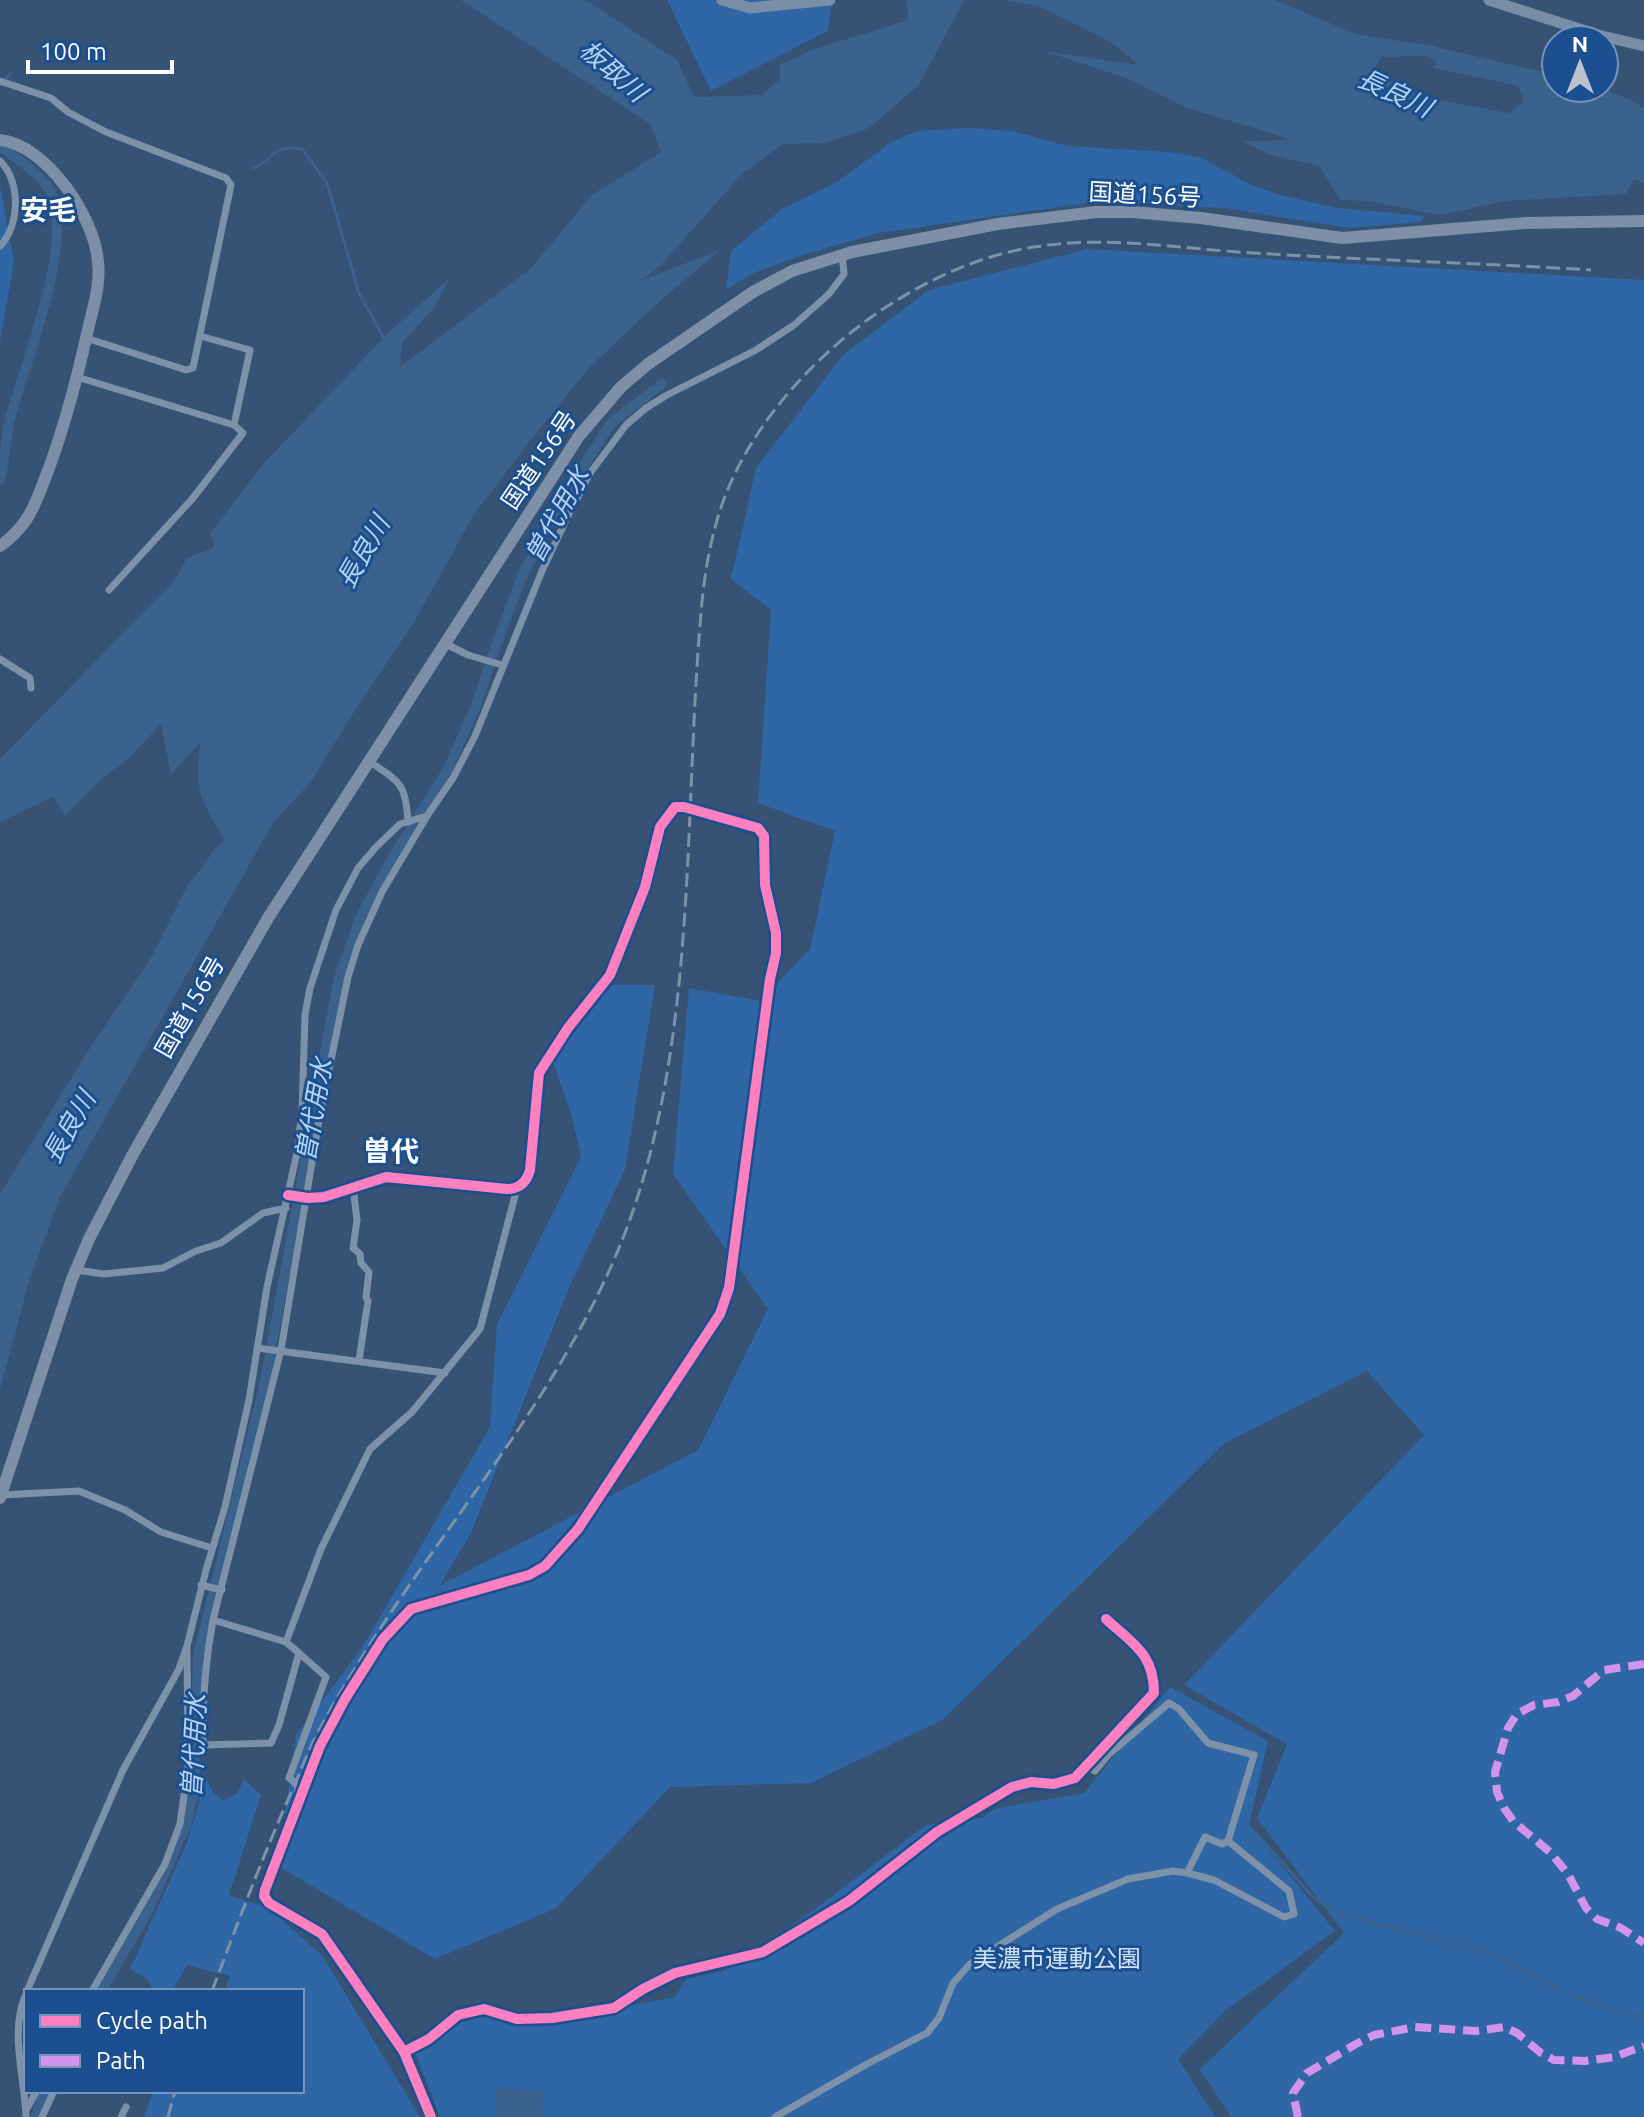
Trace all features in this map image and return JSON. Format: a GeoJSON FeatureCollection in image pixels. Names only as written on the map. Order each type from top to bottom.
{"type":"FeatureCollection","features":[{"type":"Feature","properties":{"kind":"highway","name":"国道156号"},"geometry":{"type":"LineString","coordinates":[[0,1497],[76,1270],[127,1166],[186,1057],[268,918],[579,436],[621,387],[648,364],[753,292],[792,271],[842,254],[998,224],[1096,212],[1132,212],[1201,218],[1342,238],[1527,223],[1644,221]]}},
{"type":"Feature","properties":{"kind":"main road"},"geometry":{"type":"LineString","coordinates":[[722,0],[750,8],[830,0]]}},
{"type":"Feature","properties":{"kind":"main road"},"geometry":{"type":"LineString","coordinates":[[1489,0],[1643,43]]}},
{"type":"Feature","properties":{"kind":"main road"},"geometry":{"type":"LineString","coordinates":[[0,546],[26,522],[66,421],[96,294],[99,264],[87,222],[61,182],[42,160],[20,146],[1,140]]}},
{"type":"Feature","properties":{"kind":"street"},"geometry":{"type":"LineString","coordinates":[[0,81],[51,98],[68,112],[106,132],[186,161],[230,182],[193,368],[186,370],[86,338]]}},
{"type":"Feature","properties":{"kind":"street"},"geometry":{"type":"LineString","coordinates":[[0,161],[12,179],[15,217],[7,240],[0,246]]}},
{"type":"Feature","properties":{"kind":"street"},"geometry":{"type":"LineString","coordinates":[[29,1989],[123,1770],[167,1692],[187,1646],[212,1588],[249,1478],[278,1350],[337,1025],[358,945],[424,817],[453,778],[475,736],[495,663],[590,473],[626,425],[657,401],[756,350],[794,325],[829,294],[844,274],[842,254]]}},
{"type":"Feature","properties":{"kind":"street"},"geometry":{"type":"LineString","coordinates":[[200,336],[250,350],[234,425]]}},
{"type":"Feature","properties":{"kind":"street"},"geometry":{"type":"LineString","coordinates":[[77,377],[234,425],[243,433],[193,498],[109,590]]}},
{"type":"Feature","properties":{"kind":"street"},"geometry":{"type":"LineString","coordinates":[[446,644],[495,663]]}},
{"type":"Feature","properties":{"kind":"street"},"geometry":{"type":"LineString","coordinates":[[0,659],[30,678],[31,688]]}},
{"type":"Feature","properties":{"kind":"street"},"geometry":{"type":"LineString","coordinates":[[370,762],[400,782],[410,821]]}},
{"type":"Feature","properties":{"kind":"street"},"geometry":{"type":"LineString","coordinates":[[286,1642],[321,1549],[370,1449],[412,1412],[475,1339],[485,1318],[517,1188],[526,1180],[530,1170],[539,1073],[568,1028],[610,975],[645,887],[660,827],[675,807],[684,807],[758,828],[765,842],[765,885],[776,933],[776,953],[729,1288],[720,1314],[578,1529],[545,1566],[529,1575],[411,1609],[383,1639],[320,1746],[264,1896],[269,1903],[322,1934],[404,2052],[431,2117]]}},
{"type":"Feature","properties":{"kind":"street"},"geometry":{"type":"LineString","coordinates":[[299,1653],[271,1743],[203,1745],[204,1673],[213,1620],[212,1548],[236,1474],[261,1348],[267,1287],[291,1195],[305,1111],[305,1015],[326,935],[358,868],[391,833],[410,821],[424,817]]}},
{"type":"Feature","properties":{"kind":"street"},"geometry":{"type":"LineString","coordinates":[[305,1111],[319,1114]]}},
{"type":"Feature","properties":{"kind":"street"},"geometry":{"type":"LineString","coordinates":[[291,1195],[324,1197],[376,1178],[395,1177],[517,1188]]}},
{"type":"Feature","properties":{"kind":"street"},"geometry":{"type":"LineString","coordinates":[[353,1187],[357,1220],[353,1248],[360,1254],[361,1263],[369,1272],[359,1360]]}},
{"type":"Feature","properties":{"kind":"street"},"geometry":{"type":"LineString","coordinates":[[76,1270],[104,1274],[163,1268],[196,1251],[221,1243],[263,1213],[286,1208]]}},
{"type":"Feature","properties":{"kind":"street"},"geometry":{"type":"LineString","coordinates":[[261,1348],[445,1373]]}},
{"type":"Feature","properties":{"kind":"street"},"geometry":{"type":"LineString","coordinates":[[236,1474],[249,1478]]}},
{"type":"Feature","properties":{"kind":"street"},"geometry":{"type":"LineString","coordinates":[[0,1497],[79,1491],[125,1510],[161,1532],[212,1548]]}},
{"type":"Feature","properties":{"kind":"street"},"geometry":{"type":"LineString","coordinates":[[404,2052],[429,2039],[458,2015],[484,2009],[517,2019],[541,2019],[614,2008],[675,1973],[763,1952],[849,1901],[937,1832],[1012,1787],[1031,1782],[1054,1784],[1075,1778],[1154,1693],[1151,1666],[1142,1652],[1106,1619]]}},
{"type":"Feature","properties":{"kind":"street"},"geometry":{"type":"LineString","coordinates":[[213,1620],[286,1642],[326,1677],[289,1778],[298,1785],[297,1806]]}},
{"type":"Feature","properties":{"kind":"street"},"geometry":{"type":"LineString","coordinates":[[93,1989],[165,1864],[180,1824],[188,1767],[187,1646]]}},
{"type":"Feature","properties":{"kind":"street"},"geometry":{"type":"LineString","coordinates":[[1086,1766],[1095,1771],[1108,1755],[1169,1703],[1179,1709],[1208,1743],[1254,1755],[1228,1841],[1222,1844],[1205,1837],[1187,1873]]}},
{"type":"Feature","properties":{"kind":"street"},"geometry":{"type":"LineString","coordinates":[[775,2117],[927,2033],[939,2018],[953,1983],[961,1972],[1030,1924],[1128,1879],[1173,1871],[1187,1873],[1214,1880],[1284,1917],[1294,1914],[1289,1891],[1228,1841]]}},
{"type":"Feature","properties":{"kind":"street"},"geometry":{"type":"LineString","coordinates":[[24,2004],[19,2029],[24,2090]]}},
{"type":"Feature","properties":{"kind":"street"},"geometry":{"type":"LineString","coordinates":[[24,2093],[26,2114]]}},
{"type":"Feature","properties":{"kind":"street"},"geometry":{"type":"LineString","coordinates":[[26,2114],[36,2093]]}},
{"type":"Feature","properties":{"kind":"street"},"geometry":{"type":"LineString","coordinates":[[42,2117],[53,2093]]}},
{"type":"Feature","properties":{"kind":"street"},"geometry":{"type":"LineString","coordinates":[[121,2117],[126,2107]]}},
{"type":"Feature","properties":{"kind":"green space"},"geometry":{"type":"Polygon","coordinates":[[[667,0],[832,0],[828,31],[711,91],[667,0]]]}},
{"type":"Feature","properties":{"kind":"green space"},"geometry":{"type":"Polygon","coordinates":[[[969,128],[1012,131],[1068,146],[1200,157],[1276,194],[1337,208],[1425,216],[1420,222],[1350,228],[1223,208],[1101,201],[879,233],[802,255],[751,274],[726,290],[731,251],[782,209],[837,182],[891,142],[918,131],[969,128]]]}},
{"type":"Feature","properties":{"kind":"green space"},"geometry":{"type":"Polygon","coordinates":[[[0,186],[14,261],[0,342],[0,186]]]}},
{"type":"Feature","properties":{"kind":"green space"},"geometry":{"type":"Polygon","coordinates":[[[1087,249],[1644,280],[1644,2117],[1231,2117],[1200,2069],[1344,1933],[1257,1818],[1287,1744],[1184,1685],[1424,1435],[1367,1371],[1225,1443],[942,1720],[811,1783],[670,1787],[555,1909],[435,1959],[278,1866],[296,1735],[362,1648],[490,1427],[497,1324],[581,1157],[571,1114],[552,1059],[612,985],[655,985],[625,1170],[570,1285],[471,1533],[439,1586],[698,1450],[768,1309],[673,1174],[689,988],[760,1001],[810,949],[835,831],[758,803],[771,610],[731,579],[756,468],[843,355],[929,290],[1087,249]]]}},
{"type":"Feature","properties":{"kind":"green space","name":"美濃市運動公園"},"geometry":{"type":"Polygon","coordinates":[[[1170,1687],[1268,1741],[1249,1825],[1335,1931],[1225,2011],[1178,2059],[1215,2117],[440,2117],[411,2042],[473,2017],[560,2018],[675,1997],[686,1979],[721,1972],[803,1918],[926,1825],[982,1818],[994,1809],[1084,1793],[1170,1687]]]}},
{"type":"Feature","properties":{"kind":"green space"},"geometry":{"type":"Polygon","coordinates":[[[203,1773],[213,1792],[223,1800],[237,1794],[244,1779],[261,1795],[229,1895],[258,1905],[260,1901],[268,1908],[288,1915],[285,1923],[322,1955],[420,2117],[144,2117],[152,2093],[304,2093],[304,1989],[226,1989],[230,1976],[187,1965],[173,1989],[153,1989],[147,1979],[130,1969],[186,1845],[199,1803],[203,1773]]]}},
{"type":"Feature","properties":{"kind":"water"},"geometry":{"type":"Polygon","coordinates":[[[461,0],[586,0],[677,60],[694,97],[762,95],[780,79],[780,65],[811,50],[908,20],[907,0],[964,0],[919,85],[869,128],[825,143],[783,144],[742,174],[661,265],[642,280],[720,250],[589,368],[473,516],[413,624],[311,782],[273,823],[60,1197],[29,1281],[0,1390],[0,1194],[88,1051],[151,958],[186,888],[225,840],[201,794],[198,774],[200,743],[171,774],[161,724],[130,757],[98,782],[65,815],[53,797],[0,822],[0,759],[174,581],[187,558],[215,547],[210,533],[265,462],[388,333],[450,278],[433,309],[402,343],[400,367],[531,268],[592,195],[661,152],[650,124],[461,0]]]}},
{"type":"Feature","properties":{"kind":"water","name":"長良川"},"geometry":{"type":"Polygon","coordinates":[[[1002,0],[1275,0],[1356,34],[1432,46],[1540,71],[1540,104],[1620,104],[1620,96],[1644,108],[1644,183],[1634,179],[1626,194],[1505,201],[1440,215],[1368,201],[1341,200],[1319,166],[1271,155],[1243,141],[1292,140],[1185,107],[1126,78],[1044,51],[1139,65],[1109,41],[1038,6],[1002,0]],[[1426,56],[1381,57],[1374,71],[1422,97],[1509,113],[1524,102],[1519,86],[1434,68],[1436,61],[1426,56]]]}},
{"type":"Feature","properties":{"kind":"water"},"geometry":{"type":"Polygon","coordinates":[[[495,2089],[543,2090],[542,2117],[495,2117],[495,2089]]]}},
{"type":"Feature","properties":{"kind":"waterway"},"geometry":{"type":"LineString","coordinates":[[0,85],[11,73]]}},
{"type":"Feature","properties":{"kind":"waterway"},"geometry":{"type":"LineString","coordinates":[[0,146],[46,184],[56,213],[57,240],[45,304],[10,419],[0,479]]}},
{"type":"Feature","properties":{"kind":"waterway"},"geometry":{"type":"LineString","coordinates":[[253,168],[278,151],[302,149],[327,183],[359,293],[385,340]]}},
{"type":"Feature","properties":{"kind":"waterway","name":"曽代用水"},"geometry":{"type":"LineString","coordinates":[[102,1989],[147,1913],[187,1823],[194,1790],[198,1656],[265,1382],[340,975],[361,916],[394,855],[447,771],[476,706],[523,574],[559,504],[611,423],[662,384]]}},
{"type":"Feature","properties":{"kind":"waterway"},"geometry":{"type":"LineString","coordinates":[[1256,1833],[1313,1897],[1335,1912],[1493,1954],[1562,1991]]}},
{"type":"Feature","properties":{"kind":"waterway"},"geometry":{"type":"LineString","coordinates":[[1572,1995],[1613,2010],[1644,2016]]}},
{"type":"Feature","properties":{"kind":"waterway","name":"曽代用水"},"geometry":{"type":"LineString","coordinates":[[35,2117],[45,2093]]}},
{"type":"Feature","properties":{"kind":"railway"},"geometry":{"type":"LineString","coordinates":[[213,1989],[272,1837],[322,1725],[374,1638],[553,1376],[612,1264],[635,1205],[655,1134],[679,987],[706,569],[724,499],[745,454],[774,411],[809,371],[848,335],[892,303],[938,278],[986,259],[1034,247],[1089,242],[1144,244],[1591,270]]}},
{"type":"Feature","properties":{"kind":"railway"},"geometry":{"type":"LineString","coordinates":[[168,2117],[174,2093]]}},
{"type":"Feature","properties":{"kind":"marked path"},"geometry":{"type":"LineString","coordinates":[[1644,1664],[1604,1670],[1573,1696],[1558,1702],[1534,1705],[1517,1714],[1508,1728],[1495,1772],[1497,1792],[1504,1808],[1514,1822],[1550,1852],[1568,1874],[1586,1908],[1597,1919],[1621,1928],[1644,1943]]}},
{"type":"Feature","properties":{"kind":"marked path"},"geometry":{"type":"LineString","coordinates":[[1298,2117],[1293,2093],[1307,2073],[1374,2035],[1415,2027],[1476,2031],[1504,2027],[1554,2060],[1585,2061],[1614,2057],[1644,2046]]}},
{"type":"Feature","properties":{"kind":"cycle path"},"geometry":{"type":"LineString","coordinates":[[288,1195],[324,1197],[386,1177],[507,1189],[522,1184],[530,1170],[539,1073],[568,1028],[610,975],[645,887],[660,827],[675,807],[684,807],[758,828],[764,836],[765,885],[776,933],[776,953],[729,1288],[720,1314],[578,1529],[545,1566],[529,1575],[411,1609],[383,1639],[320,1746],[265,1890],[264,1896],[269,1903],[322,1934],[404,2052],[431,2117]]}},
{"type":"Feature","properties":{"kind":"cycle path"},"geometry":{"type":"LineString","coordinates":[[404,2052],[429,2039],[458,2015],[484,2009],[517,2019],[552,2018],[614,2008],[675,1973],[763,1952],[849,1901],[937,1832],[1012,1787],[1031,1782],[1054,1784],[1075,1778],[1154,1693],[1146,1659],[1106,1619]]}},
{"type":"Feature","properties":{"kind":"district","name":"安毛"},"geometry":{"type":"Point","coordinates":[48,210]}},
{"type":"Feature","properties":{"kind":"district","name":"曽代"},"geometry":{"type":"Point","coordinates":[391,1151]}},
{"type":"Feature","properties":{"kind":"water label","name":"板取川"},"geometry":{"type":"Point","coordinates":[613,71]}}]}
